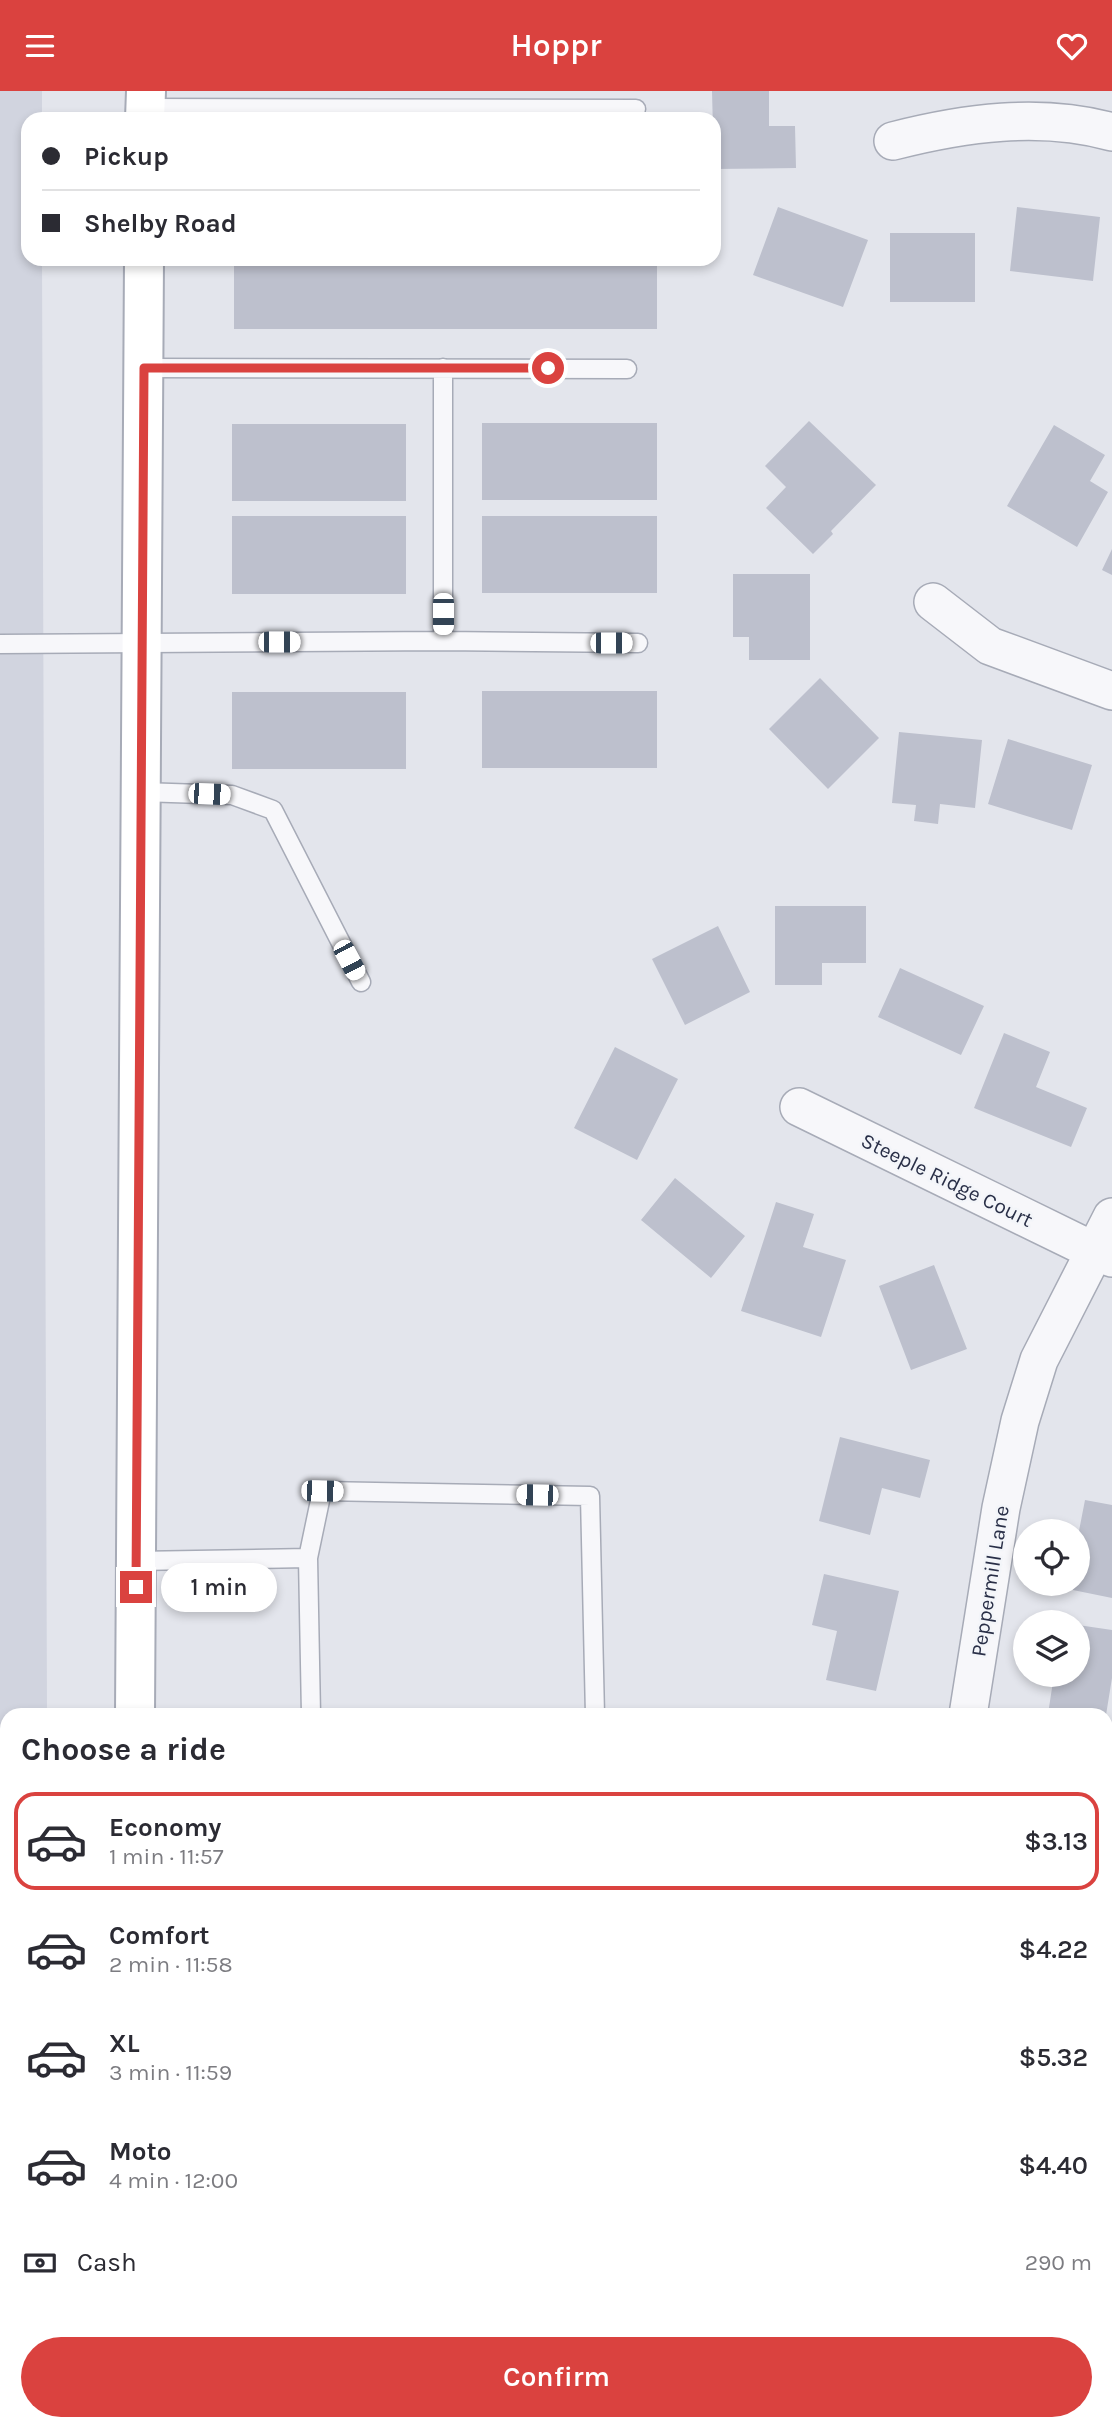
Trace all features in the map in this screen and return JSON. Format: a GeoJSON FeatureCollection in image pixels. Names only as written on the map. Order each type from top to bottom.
{"type":"FeatureCollection","features":[{"type":"Feature","properties":{"kind":"main road"},"geometry":{"type":"LineString","coordinates":[[135,1708],[144,266]]}},
{"type":"Feature","properties":{"kind":"street"},"geometry":{"type":"LineString","coordinates":[[892,141],[944,128],[999,122],[1081,124],[1112,132]]}},
{"type":"Feature","properties":{"kind":"street"},"geometry":{"type":"LineString","coordinates":[[933,602],[990,646],[1112,691]]}},
{"type":"Feature","properties":{"kind":"street","name":"Steeple Ridge Court"},"geometry":{"type":"LineString","coordinates":[[799,1107],[1104,1255]]}},
{"type":"Feature","properties":{"kind":"street","name":"Peppermill Lane"},"geometry":{"type":"LineString","coordinates":[[969,1708],[1001,1508],[1020,1421],[1039,1360],[1104,1255],[1112,1217]]}},
{"type":"Feature","properties":{"kind":"lane"},"geometry":{"type":"LineString","coordinates":[[145,106],[636,109]]}},
{"type":"Feature","properties":{"kind":"lane"},"geometry":{"type":"LineString","coordinates":[[144,368],[627,369]]}},
{"type":"Feature","properties":{"kind":"lane"},"geometry":{"type":"LineString","coordinates":[[443,368],[443,641]]}},
{"type":"Feature","properties":{"kind":"lane"},"geometry":{"type":"LineString","coordinates":[[0,644],[443,641],[639,643]]}},
{"type":"Feature","properties":{"kind":"lane"},"geometry":{"type":"LineString","coordinates":[[141,792],[232,795],[273,810],[361,982]]}},
{"type":"Feature","properties":{"kind":"lane"},"geometry":{"type":"LineString","coordinates":[[311,1708],[308,1558],[322,1491],[590,1496],[595,1708]]}},
{"type":"Feature","properties":{"kind":"lane"},"geometry":{"type":"LineString","coordinates":[[136,1561],[308,1558]]}},
{"type":"Feature","properties":{"kind":"shaded area"},"geometry":{"type":"Polygon","coordinates":[[[0,91],[42,91],[42,112],[21,112],[21,266],[42,266],[47,1708],[0,1708],[0,91]]]}},
{"type":"Feature","properties":{"kind":"building"},"geometry":{"type":"Polygon","coordinates":[[[712,91],[769,91],[769,126],[795,126],[796,168],[721,169],[721,112],[713,112],[712,91]]]}},
{"type":"Feature","properties":{"kind":"building"},"geometry":{"type":"Polygon","coordinates":[[[778,207],[868,240],[843,307],[753,275],[778,207]]]}},
{"type":"Feature","properties":{"kind":"building"},"geometry":{"type":"Polygon","coordinates":[[[1017,207],[1100,217],[1093,281],[1010,271],[1017,207]]]}},
{"type":"Feature","properties":{"kind":"building"},"geometry":{"type":"Polygon","coordinates":[[[890,233],[975,233],[975,302],[890,302],[890,233]]]}},
{"type":"Feature","properties":{"kind":"building"},"geometry":{"type":"Polygon","coordinates":[[[234,266],[657,266],[657,329],[234,329],[234,266]]]}},
{"type":"Feature","properties":{"kind":"building"},"geometry":{"type":"Polygon","coordinates":[[[809,421],[876,485],[831,531],[833,534],[813,554],[766,508],[786,487],[765,466],[809,421]]]}},
{"type":"Feature","properties":{"kind":"building"},"geometry":{"type":"Polygon","coordinates":[[[482,423],[657,423],[657,500],[482,500],[482,423]]]}},
{"type":"Feature","properties":{"kind":"building"},"geometry":{"type":"Polygon","coordinates":[[[232,424],[406,424],[406,501],[232,501],[232,424]]]}},
{"type":"Feature","properties":{"kind":"building"},"geometry":{"type":"Polygon","coordinates":[[[1054,425],[1105,455],[1090,481],[1108,492],[1077,547],[1007,506],[1054,425]]]}},
{"type":"Feature","properties":{"kind":"building"},"geometry":{"type":"Polygon","coordinates":[[[232,516],[406,516],[406,594],[232,594],[232,516]]]}},
{"type":"Feature","properties":{"kind":"building"},"geometry":{"type":"Polygon","coordinates":[[[482,516],[657,516],[657,593],[482,593],[482,516]]]}},
{"type":"Feature","properties":{"kind":"building"},"geometry":{"type":"Polygon","coordinates":[[[1112,549],[1112,575],[1102,570],[1112,549]]]}},
{"type":"Feature","properties":{"kind":"building"},"geometry":{"type":"Polygon","coordinates":[[[733,574],[810,574],[810,660],[749,660],[749,637],[733,637],[733,574]]]}},
{"type":"Feature","properties":{"kind":"building"},"geometry":{"type":"Polygon","coordinates":[[[820,678],[879,738],[828,789],[769,729],[820,678]]]}},
{"type":"Feature","properties":{"kind":"building"},"geometry":{"type":"Polygon","coordinates":[[[482,691],[657,691],[657,768],[482,768],[482,691]]]}},
{"type":"Feature","properties":{"kind":"building"},"geometry":{"type":"Polygon","coordinates":[[[232,692],[406,692],[406,769],[232,769],[232,692]]]}},
{"type":"Feature","properties":{"kind":"building"},"geometry":{"type":"Polygon","coordinates":[[[899,732],[982,740],[975,808],[940,804],[938,824],[914,821],[916,805],[892,803],[899,732]]]}},
{"type":"Feature","properties":{"kind":"building"},"geometry":{"type":"Polygon","coordinates":[[[1008,739],[1092,765],[1072,830],[988,804],[1008,739]]]}},
{"type":"Feature","properties":{"kind":"building"},"geometry":{"type":"Polygon","coordinates":[[[775,906],[866,906],[866,963],[822,963],[822,985],[775,985],[775,906]]]}},
{"type":"Feature","properties":{"kind":"building"},"geometry":{"type":"Polygon","coordinates":[[[718,926],[750,992],[685,1025],[652,959],[718,926]]]}},
{"type":"Feature","properties":{"kind":"building"},"geometry":{"type":"Polygon","coordinates":[[[900,968],[984,1006],[961,1055],[878,1017],[900,968]]]}},
{"type":"Feature","properties":{"kind":"building"},"geometry":{"type":"Polygon","coordinates":[[[1004,1033],[1050,1052],[1036,1087],[1087,1108],[1071,1147],[974,1108],[1004,1033]]]}},
{"type":"Feature","properties":{"kind":"building"},"geometry":{"type":"Polygon","coordinates":[[[615,1047],[678,1079],[637,1160],[574,1128],[615,1047]]]}},
{"type":"Feature","properties":{"kind":"building"},"geometry":{"type":"Polygon","coordinates":[[[675,1178],[745,1236],[711,1278],[641,1220],[675,1178]]]}},
{"type":"Feature","properties":{"kind":"building"},"geometry":{"type":"Polygon","coordinates":[[[776,1202],[814,1214],[803,1247],[846,1260],[821,1337],[741,1311],[776,1202]]]}},
{"type":"Feature","properties":{"kind":"building"},"geometry":{"type":"Polygon","coordinates":[[[934,1265],[967,1349],[911,1370],[879,1286],[934,1265]]]}},
{"type":"Feature","properties":{"kind":"building"},"geometry":{"type":"Polygon","coordinates":[[[840,1437],[930,1460],[920,1498],[882,1488],[870,1535],[819,1521],[840,1437]]]}},
{"type":"Feature","properties":{"kind":"building"},"geometry":{"type":"Polygon","coordinates":[[[1085,1500],[1112,1505],[1112,1598],[1090,1594],[1090,1519],[1081,1519],[1085,1500]]]}},
{"type":"Feature","properties":{"kind":"building"},"geometry":{"type":"Polygon","coordinates":[[[824,1574],[899,1591],[876,1691],[826,1680],[837,1631],[812,1625],[824,1574]]]}},
{"type":"Feature","properties":{"kind":"building"},"geometry":{"type":"Polygon","coordinates":[[[1090,1627],[1112,1630],[1112,1678],[1107,1708],[1049,1708],[1052,1687],[1090,1687],[1090,1627]]]}},
{"type":"Feature","properties":{"kind":"route"},"geometry":{"type":"LineString","coordinates":[[136,1587],[144,368],[548,368]]}}]}
